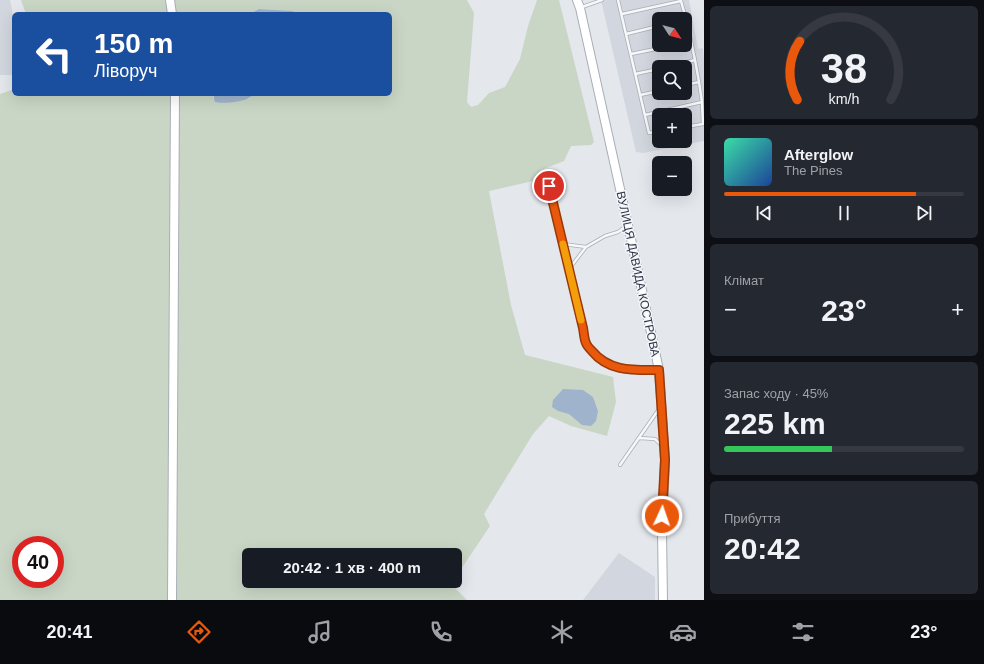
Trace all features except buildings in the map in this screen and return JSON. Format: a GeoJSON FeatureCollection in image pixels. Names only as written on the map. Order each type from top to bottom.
{"type":"FeatureCollection","features":[{"type":"Feature","properties":{"kind":"street"},"geometry":{"type":"LineString","coordinates":[[170,0],[172,12]]}},
{"type":"Feature","properties":{"kind":"street","name":"ВУЛИЦЯ ДАВИДА КОСТРОВА"},"geometry":{"type":"LineString","coordinates":[[578,4],[659,370],[665,460],[662,532],[663,600]]}},
{"type":"Feature","properties":{"kind":"street"},"geometry":{"type":"LineString","coordinates":[[172,600],[175,96]]}},
{"type":"Feature","properties":{"kind":"street"},"geometry":{"type":"LineString","coordinates":[[549,186],[586,343],[601,360],[614,367],[632,370],[659,370]]}},
{"type":"Feature","properties":{"kind":"lane"},"geometry":{"type":"LineString","coordinates":[[578,4],[602,0]]}},
{"type":"Feature","properties":{"kind":"lane"},"geometry":{"type":"LineString","coordinates":[[618,0],[649,133],[652,132]]}},
{"type":"Feature","properties":{"kind":"lane"},"geometry":{"type":"LineString","coordinates":[[622,14],[681,1],[684,12]]}},
{"type":"Feature","properties":{"kind":"lane"},"geometry":{"type":"LineString","coordinates":[[626,34],[652,28]]}},
{"type":"Feature","properties":{"kind":"lane"},"geometry":{"type":"LineString","coordinates":[[692,46],[702,102],[703,124],[692,126]]}},
{"type":"Feature","properties":{"kind":"lane"},"geometry":{"type":"LineString","coordinates":[[631,54],[652,50]]}},
{"type":"Feature","properties":{"kind":"lane"},"geometry":{"type":"LineString","coordinates":[[635,74],[652,70]]}},
{"type":"Feature","properties":{"kind":"lane"},"geometry":{"type":"LineString","coordinates":[[692,84],[699,82]]}},
{"type":"Feature","properties":{"kind":"lane"},"geometry":{"type":"LineString","coordinates":[[640,95],[652,92]]}},
{"type":"Feature","properties":{"kind":"lane"},"geometry":{"type":"LineString","coordinates":[[645,115],[702,102]]}},
{"type":"Feature","properties":{"kind":"lane"},"geometry":{"type":"LineString","coordinates":[[569,270],[586,248],[605,236],[618,232],[628,225]]}},
{"type":"Feature","properties":{"kind":"lane"},"geometry":{"type":"LineString","coordinates":[[563,244],[586,248]]}},
{"type":"Feature","properties":{"kind":"lane"},"geometry":{"type":"LineString","coordinates":[[620,465],[662,405]]}},
{"type":"Feature","properties":{"kind":"lane"},"geometry":{"type":"LineString","coordinates":[[639,438],[655,438],[664,448]]}},
{"type":"Feature","properties":{"kind":"shaded area"},"geometry":{"type":"Polygon","coordinates":[[[0,0],[10,0],[12,12],[12,75],[0,75],[0,0]]]}},
{"type":"Feature","properties":{"kind":"shaded area"},"geometry":{"type":"Polygon","coordinates":[[[601,0],[689,0],[691,12],[652,12],[652,52],[692,52],[692,16],[698,49],[703,48],[704,141],[692,143],[692,108],[652,108],[652,148],[668,148],[643,153],[636,152],[601,0]]]}},
{"type":"Feature","properties":{"kind":"shaded area"},"geometry":{"type":"Polygon","coordinates":[[[619,553],[655,577],[655,600],[583,600],[619,553]]]}},
{"type":"Feature","properties":{"kind":"green space"},"geometry":{"type":"Polygon","coordinates":[[[21,0],[467,0],[474,13],[467,102],[471,107],[478,105],[489,93],[505,87],[520,59],[528,26],[537,0],[559,0],[594,142],[591,145],[571,146],[564,161],[541,170],[537,180],[489,191],[511,305],[525,355],[613,377],[616,402],[607,436],[571,426],[549,416],[533,434],[484,514],[490,526],[462,568],[462,548],[242,548],[242,588],[455,588],[467,600],[0,600],[0,94],[12,90],[12,96],[213,96],[213,98],[249,99],[252,96],[392,96],[392,12],[296,12],[259,9],[254,12],[25,12],[21,0]]]}},
{"type":"Feature","properties":{"kind":"water"},"geometry":{"type":"Polygon","coordinates":[[[259,9],[296,12],[254,12],[259,9]]]}},
{"type":"Feature","properties":{"kind":"water"},"geometry":{"type":"Polygon","coordinates":[[[214,96],[252,96],[242,101],[223,103],[215,102],[214,96]]]}},
{"type":"Feature","properties":{"kind":"water"},"geometry":{"type":"Polygon","coordinates":[[[563,389],[583,390],[593,397],[598,411],[596,421],[591,426],[582,425],[569,414],[558,411],[552,407],[553,400],[563,389]]]}},
{"type":"Feature","properties":{"kind":"slow traffic"},"geometry":{"type":"LineString","coordinates":[[563,244],[581,320]]}},
{"type":"Feature","properties":{"kind":"route"},"geometry":{"type":"LineString","coordinates":[[549,186],[586,343],[601,360],[614,367],[632,370],[659,370],[665,460],[662,516]]}}]}
